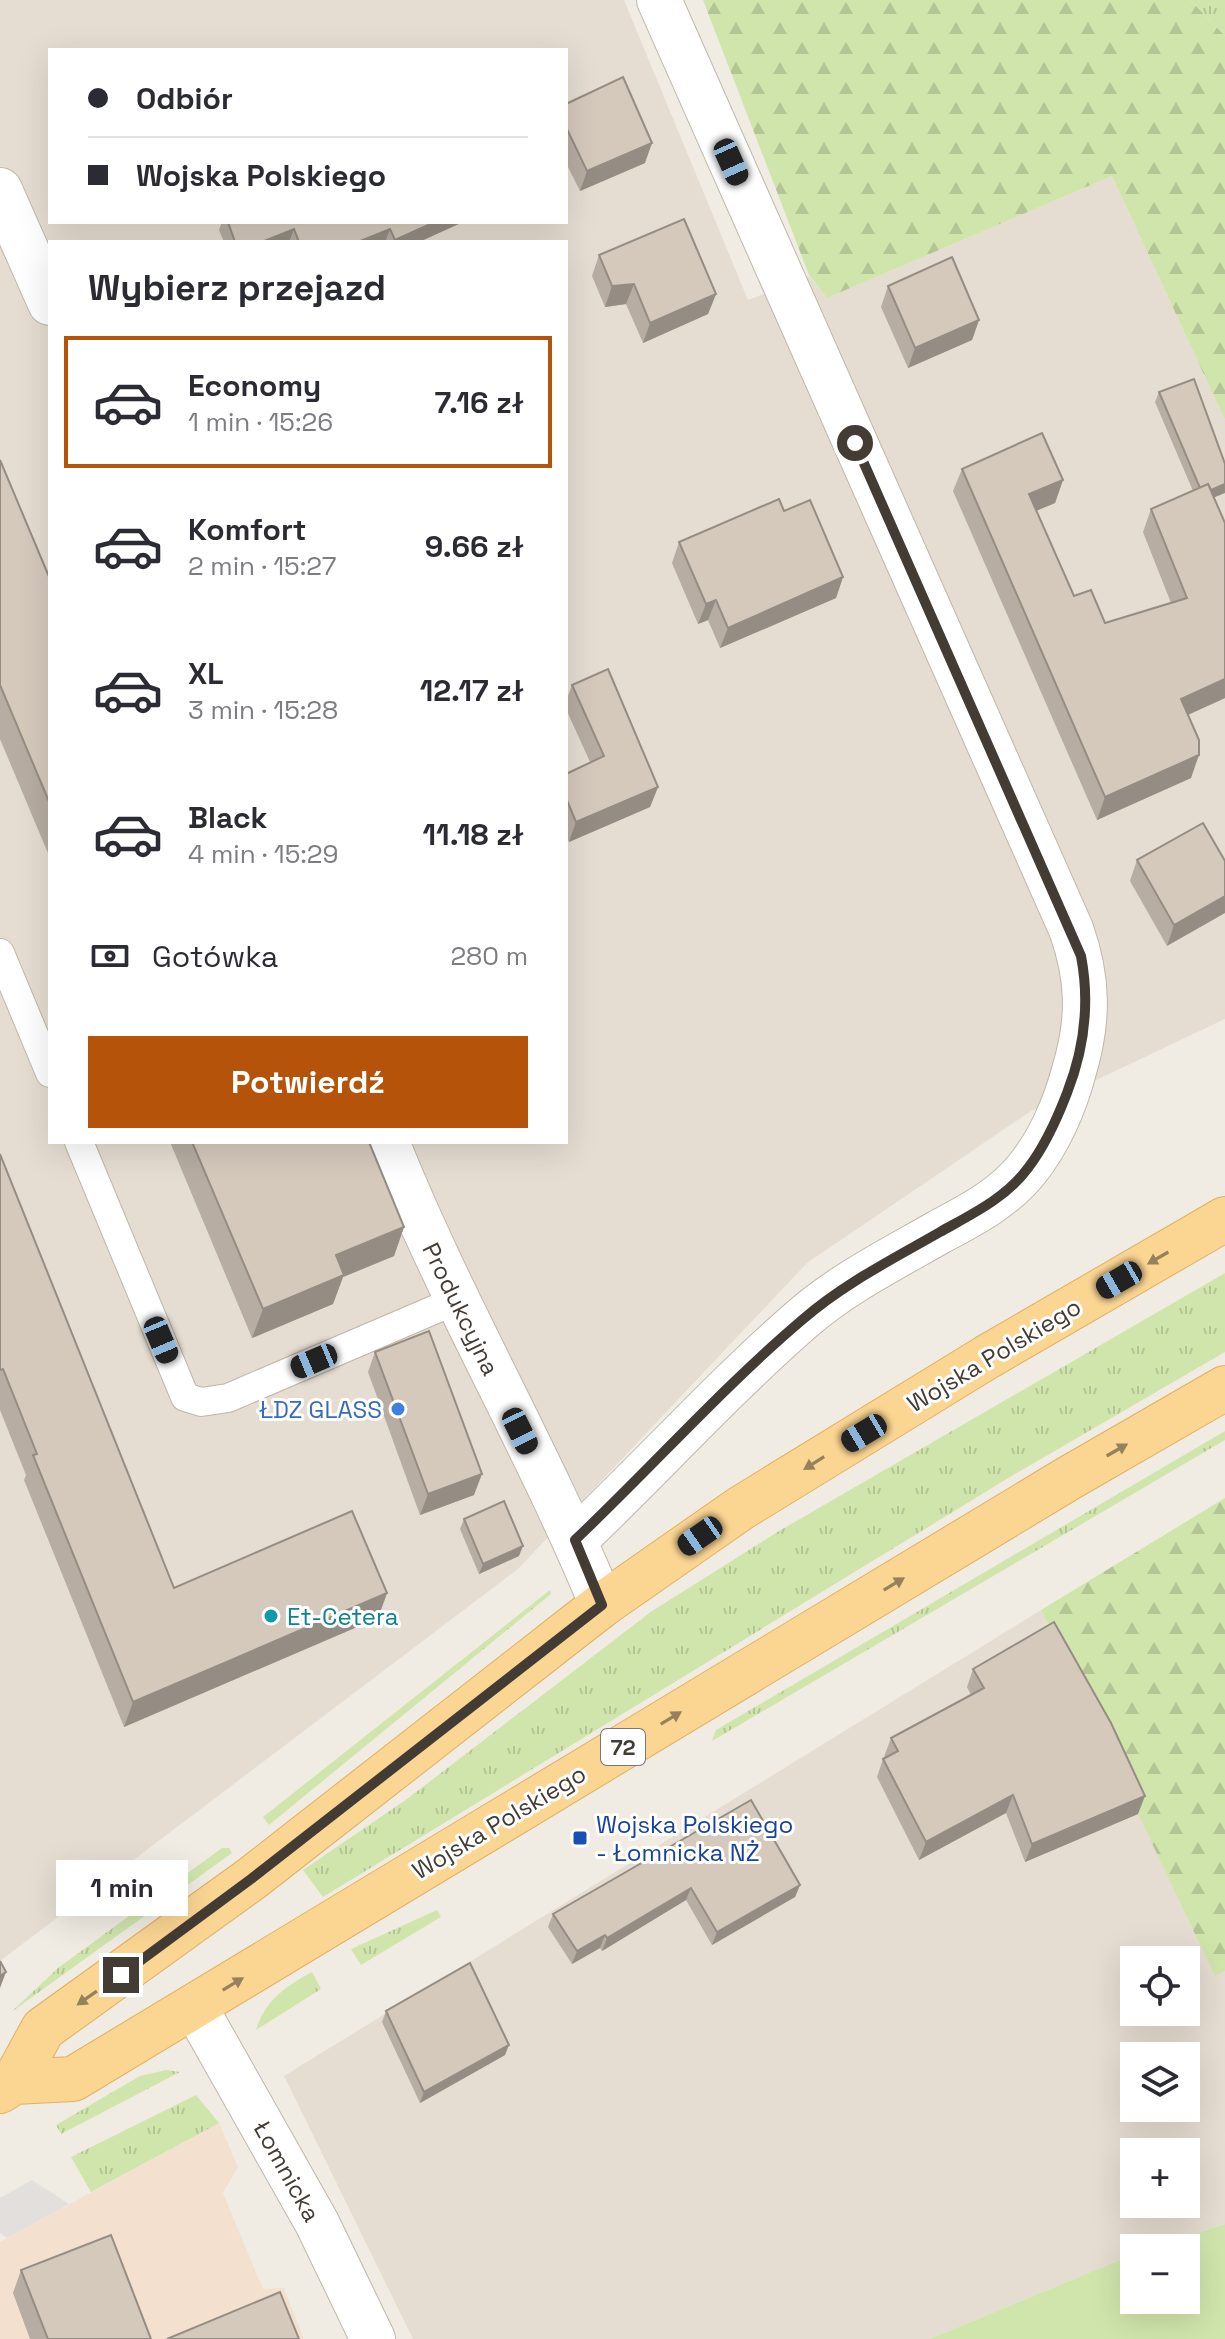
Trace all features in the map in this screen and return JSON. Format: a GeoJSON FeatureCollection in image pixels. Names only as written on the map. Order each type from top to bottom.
{"type":"FeatureCollection","features":[{"type":"Feature","properties":{"kind":"main road","name":"Wojska Polskiego"},"geometry":{"type":"LineString","coordinates":[[7,2087],[43,2029],[251,1879],[602,1605],[754,1500],[987,1357],[1225,1219]]}},
{"type":"Feature","properties":{"kind":"main road","name":"Wojska Polskiego"},"geometry":{"type":"LineString","coordinates":[[7,2087],[73,2079],[1069,1478],[1225,1388]]}},
{"type":"Feature","properties":{"kind":"street"},"geometry":{"type":"LineString","coordinates":[[575,1540],[802,1319],[861,1276],[987,1206],[1028,1169],[1056,1119],[1071,1083],[1081,1049],[1087,997],[1081,956],[1071,929],[659,0]]}},
{"type":"Feature","properties":{"kind":"street"},"geometry":{"type":"LineString","coordinates":[[0,190],[48,298]]}},
{"type":"Feature","properties":{"kind":"street","name":"Produkcyjna"},"geometry":{"type":"LineString","coordinates":[[388,1144],[417,1217],[575,1540],[602,1605]]}},
{"type":"Feature","properties":{"kind":"street","name":"Łomnicka"},"geometry":{"type":"LineString","coordinates":[[195,2007],[317,2223],[373,2339]]}},
{"type":"Feature","properties":{"kind":"lane"},"geometry":{"type":"LineString","coordinates":[[0,953],[48,1068]]}},
{"type":"Feature","properties":{"kind":"lane"},"geometry":{"type":"LineString","coordinates":[[80,1144],[185,1397],[201,1402],[228,1398],[457,1300]]}},
{"type":"Feature","properties":{"kind":"shaded area"},"geometry":{"type":"Polygon","coordinates":[[[0,0],[624,0],[748,300],[809,276],[827,298],[1112,176],[1225,420],[1225,1019],[1031,1111],[807,1263],[518,1569],[0,1961],[0,0]]]}},
{"type":"Feature","properties":{"kind":"shaded area"},"geometry":{"type":"Polygon","coordinates":[[[1041,1610],[1215,1975],[1225,1971],[1225,2224],[1195,2234],[1120,2234],[1120,2260],[930,2339],[413,2339],[284,2076],[1041,1610]]]}},
{"type":"Feature","properties":{"kind":"shaded area"},"geometry":{"type":"Polygon","coordinates":[[[219,2123],[238,2167],[223,2193],[263,2289],[284,2288],[304,2339],[0,2339],[0,2242],[219,2123]]]}},
{"type":"Feature","properties":{"kind":"shaded area"},"geometry":{"type":"Polygon","coordinates":[[[32,2180],[69,2204],[7,2238],[0,2233],[0,2198],[32,2180]]]}},
{"type":"Feature","properties":{"kind":"green space"},"geometry":{"type":"Polygon","coordinates":[[[703,0],[1190,0],[1225,36],[1225,420],[1112,176],[827,298],[809,275],[703,0]]]}},
{"type":"Feature","properties":{"kind":"green space"},"geometry":{"type":"Polygon","coordinates":[[[1190,0],[1225,0],[1225,36],[1190,0]]]}},
{"type":"Feature","properties":{"kind":"green space"},"geometry":{"type":"Polygon","coordinates":[[[1225,1273],[1225,1352],[1010,1477],[323,1897],[303,1870],[407,1799],[652,1611],[779,1531],[1225,1273]]]}},
{"type":"Feature","properties":{"kind":"green space"},"geometry":{"type":"Polygon","coordinates":[[[1225,1431],[1225,1440],[712,1741],[716,1730],[1225,1431]]]}},
{"type":"Feature","properties":{"kind":"green space"},"geometry":{"type":"Polygon","coordinates":[[[1225,1498],[1225,1971],[1215,1976],[1041,1610],[1225,1498]]]}},
{"type":"Feature","properties":{"kind":"green space"},"geometry":{"type":"Polygon","coordinates":[[[550,1590],[551,1594],[269,1825],[263,1817],[550,1590]]]}},
{"type":"Feature","properties":{"kind":"green space"},"geometry":{"type":"Polygon","coordinates":[[[222,1848],[229,1848],[232,1853],[10,2013],[58,1968],[222,1848]]]}},
{"type":"Feature","properties":{"kind":"green space"},"geometry":{"type":"Polygon","coordinates":[[[437,1910],[441,1917],[361,1965],[351,1949],[437,1910]]]}},
{"type":"Feature","properties":{"kind":"green space"},"geometry":{"type":"Polygon","coordinates":[[[312,1972],[321,1989],[256,2030],[265,2010],[277,1995],[312,1972]]]}},
{"type":"Feature","properties":{"kind":"green space"},"geometry":{"type":"Polygon","coordinates":[[[166,2070],[180,2072],[61,2134],[56,2125],[140,2076],[166,2070]]]}},
{"type":"Feature","properties":{"kind":"green space"},"geometry":{"type":"Polygon","coordinates":[[[196,2095],[219,2123],[91,2192],[71,2157],[196,2095]]]}},
{"type":"Feature","properties":{"kind":"green space"},"geometry":{"type":"Polygon","coordinates":[[[1225,2224],[1225,2339],[930,2339],[1120,2260],[1120,2314],[1200,2314],[1200,2234],[1195,2234],[1225,2224]]]}},
{"type":"Feature","properties":{"kind":"building"},"geometry":{"type":"Polygon","coordinates":[[[623,77],[652,143],[587,171],[568,131],[568,103],[623,77]]]}},
{"type":"Feature","properties":{"kind":"building"},"geometry":{"type":"Polygon","coordinates":[[[684,219],[716,294],[650,323],[634,284],[612,286],[599,255],[684,219]]]}},
{"type":"Feature","properties":{"kind":"building"},"geometry":{"type":"Polygon","coordinates":[[[229,224],[431,224],[395,240],[390,229],[363,240],[298,240],[294,229],[267,240],[234,240],[229,224]]]}},
{"type":"Feature","properties":{"kind":"building"},"geometry":{"type":"Polygon","coordinates":[[[952,257],[979,320],[915,348],[888,286],[952,257]]]}},
{"type":"Feature","properties":{"kind":"building"},"geometry":{"type":"Polygon","coordinates":[[[1194,379],[1225,464],[1225,484],[1211,490],[1208,484],[1200,488],[1159,392],[1194,379]]]}},
{"type":"Feature","properties":{"kind":"building"},"geometry":{"type":"Polygon","coordinates":[[[1042,433],[1063,480],[1029,494],[1074,596],[1091,590],[1105,623],[1187,598],[1151,509],[1208,484],[1225,523],[1225,679],[1181,699],[1199,740],[1199,755],[1105,797],[962,469],[1042,433]]]}},
{"type":"Feature","properties":{"kind":"building"},"geometry":{"type":"Polygon","coordinates":[[[0,460],[48,574],[48,799],[0,685],[0,460]]]}},
{"type":"Feature","properties":{"kind":"building"},"geometry":{"type":"Polygon","coordinates":[[[779,499],[784,511],[810,500],[843,577],[728,628],[716,600],[706,604],[679,542],[779,499]]]}},
{"type":"Feature","properties":{"kind":"building"},"geometry":{"type":"Polygon","coordinates":[[[608,669],[658,787],[576,822],[568,803],[568,773],[604,756],[572,685],[608,669]]]}},
{"type":"Feature","properties":{"kind":"building"},"geometry":{"type":"Polygon","coordinates":[[[1203,823],[1225,861],[1225,896],[1174,925],[1137,860],[1203,823]]]}},
{"type":"Feature","properties":{"kind":"building"},"geometry":{"type":"Polygon","coordinates":[[[193,1144],[370,1144],[404,1227],[336,1255],[344,1275],[263,1309],[193,1144]]]}},
{"type":"Feature","properties":{"kind":"building"},"geometry":{"type":"Polygon","coordinates":[[[0,1154],[174,1588],[352,1511],[387,1593],[133,1702],[33,1455],[37,1454],[3,1369],[0,1370],[0,1154]]]}},
{"type":"Feature","properties":{"kind":"building"},"geometry":{"type":"Polygon","coordinates":[[[429,1331],[482,1474],[428,1494],[375,1352],[429,1331]]]}},
{"type":"Feature","properties":{"kind":"building"},"geometry":{"type":"Polygon","coordinates":[[[504,1501],[523,1546],[483,1564],[464,1519],[504,1501]]]}},
{"type":"Feature","properties":{"kind":"building"},"geometry":{"type":"Polygon","coordinates":[[[1054,1622],[1111,1723],[1145,1796],[1032,1844],[1013,1795],[926,1842],[883,1759],[898,1751],[891,1738],[984,1688],[973,1669],[1054,1622]]]}},
{"type":"Feature","properties":{"kind":"building"},"geometry":{"type":"Polygon","coordinates":[[[751,1800],[800,1885],[717,1932],[691,1888],[607,1938],[605,1935],[577,1951],[553,1914],[751,1800]]]}},
{"type":"Feature","properties":{"kind":"building"},"geometry":{"type":"Polygon","coordinates":[[[0,1961],[6,1972],[0,1976],[0,1961]]]}},
{"type":"Feature","properties":{"kind":"building"},"geometry":{"type":"Polygon","coordinates":[[[470,1963],[509,2045],[424,2092],[386,2011],[470,1963]]]}},
{"type":"Feature","properties":{"kind":"building"},"geometry":{"type":"Polygon","coordinates":[[[111,2235],[151,2339],[48,2339],[21,2270],[111,2235]]]}},
{"type":"Feature","properties":{"kind":"building"},"geometry":{"type":"Polygon","coordinates":[[[280,2292],[299,2339],[167,2339],[280,2292]]]}},
{"type":"Feature","properties":{"kind":"place","name":"ŁDZ GLASS"},"geometry":{"type":"Point","coordinates":[398,1409]}},
{"type":"Feature","properties":{"kind":"place","name":"Et-Cetera"},"geometry":{"type":"Point","coordinates":[271,1616]}},
{"type":"Feature","properties":{"kind":"place","name":"Wojska Polskiego - Łomnicka NŻ"},"geometry":{"type":"Point","coordinates":[580,1838]}},
{"type":"Feature","properties":{"kind":"route"},"geometry":{"type":"LineString","coordinates":[[121,1975],[251,1879],[602,1605],[575,1540],[802,1319],[861,1276],[987,1206],[1009,1188],[1028,1169],[1056,1119],[1081,1049],[1086,1017],[1087,997],[1081,956],[855,443]]}}]}
